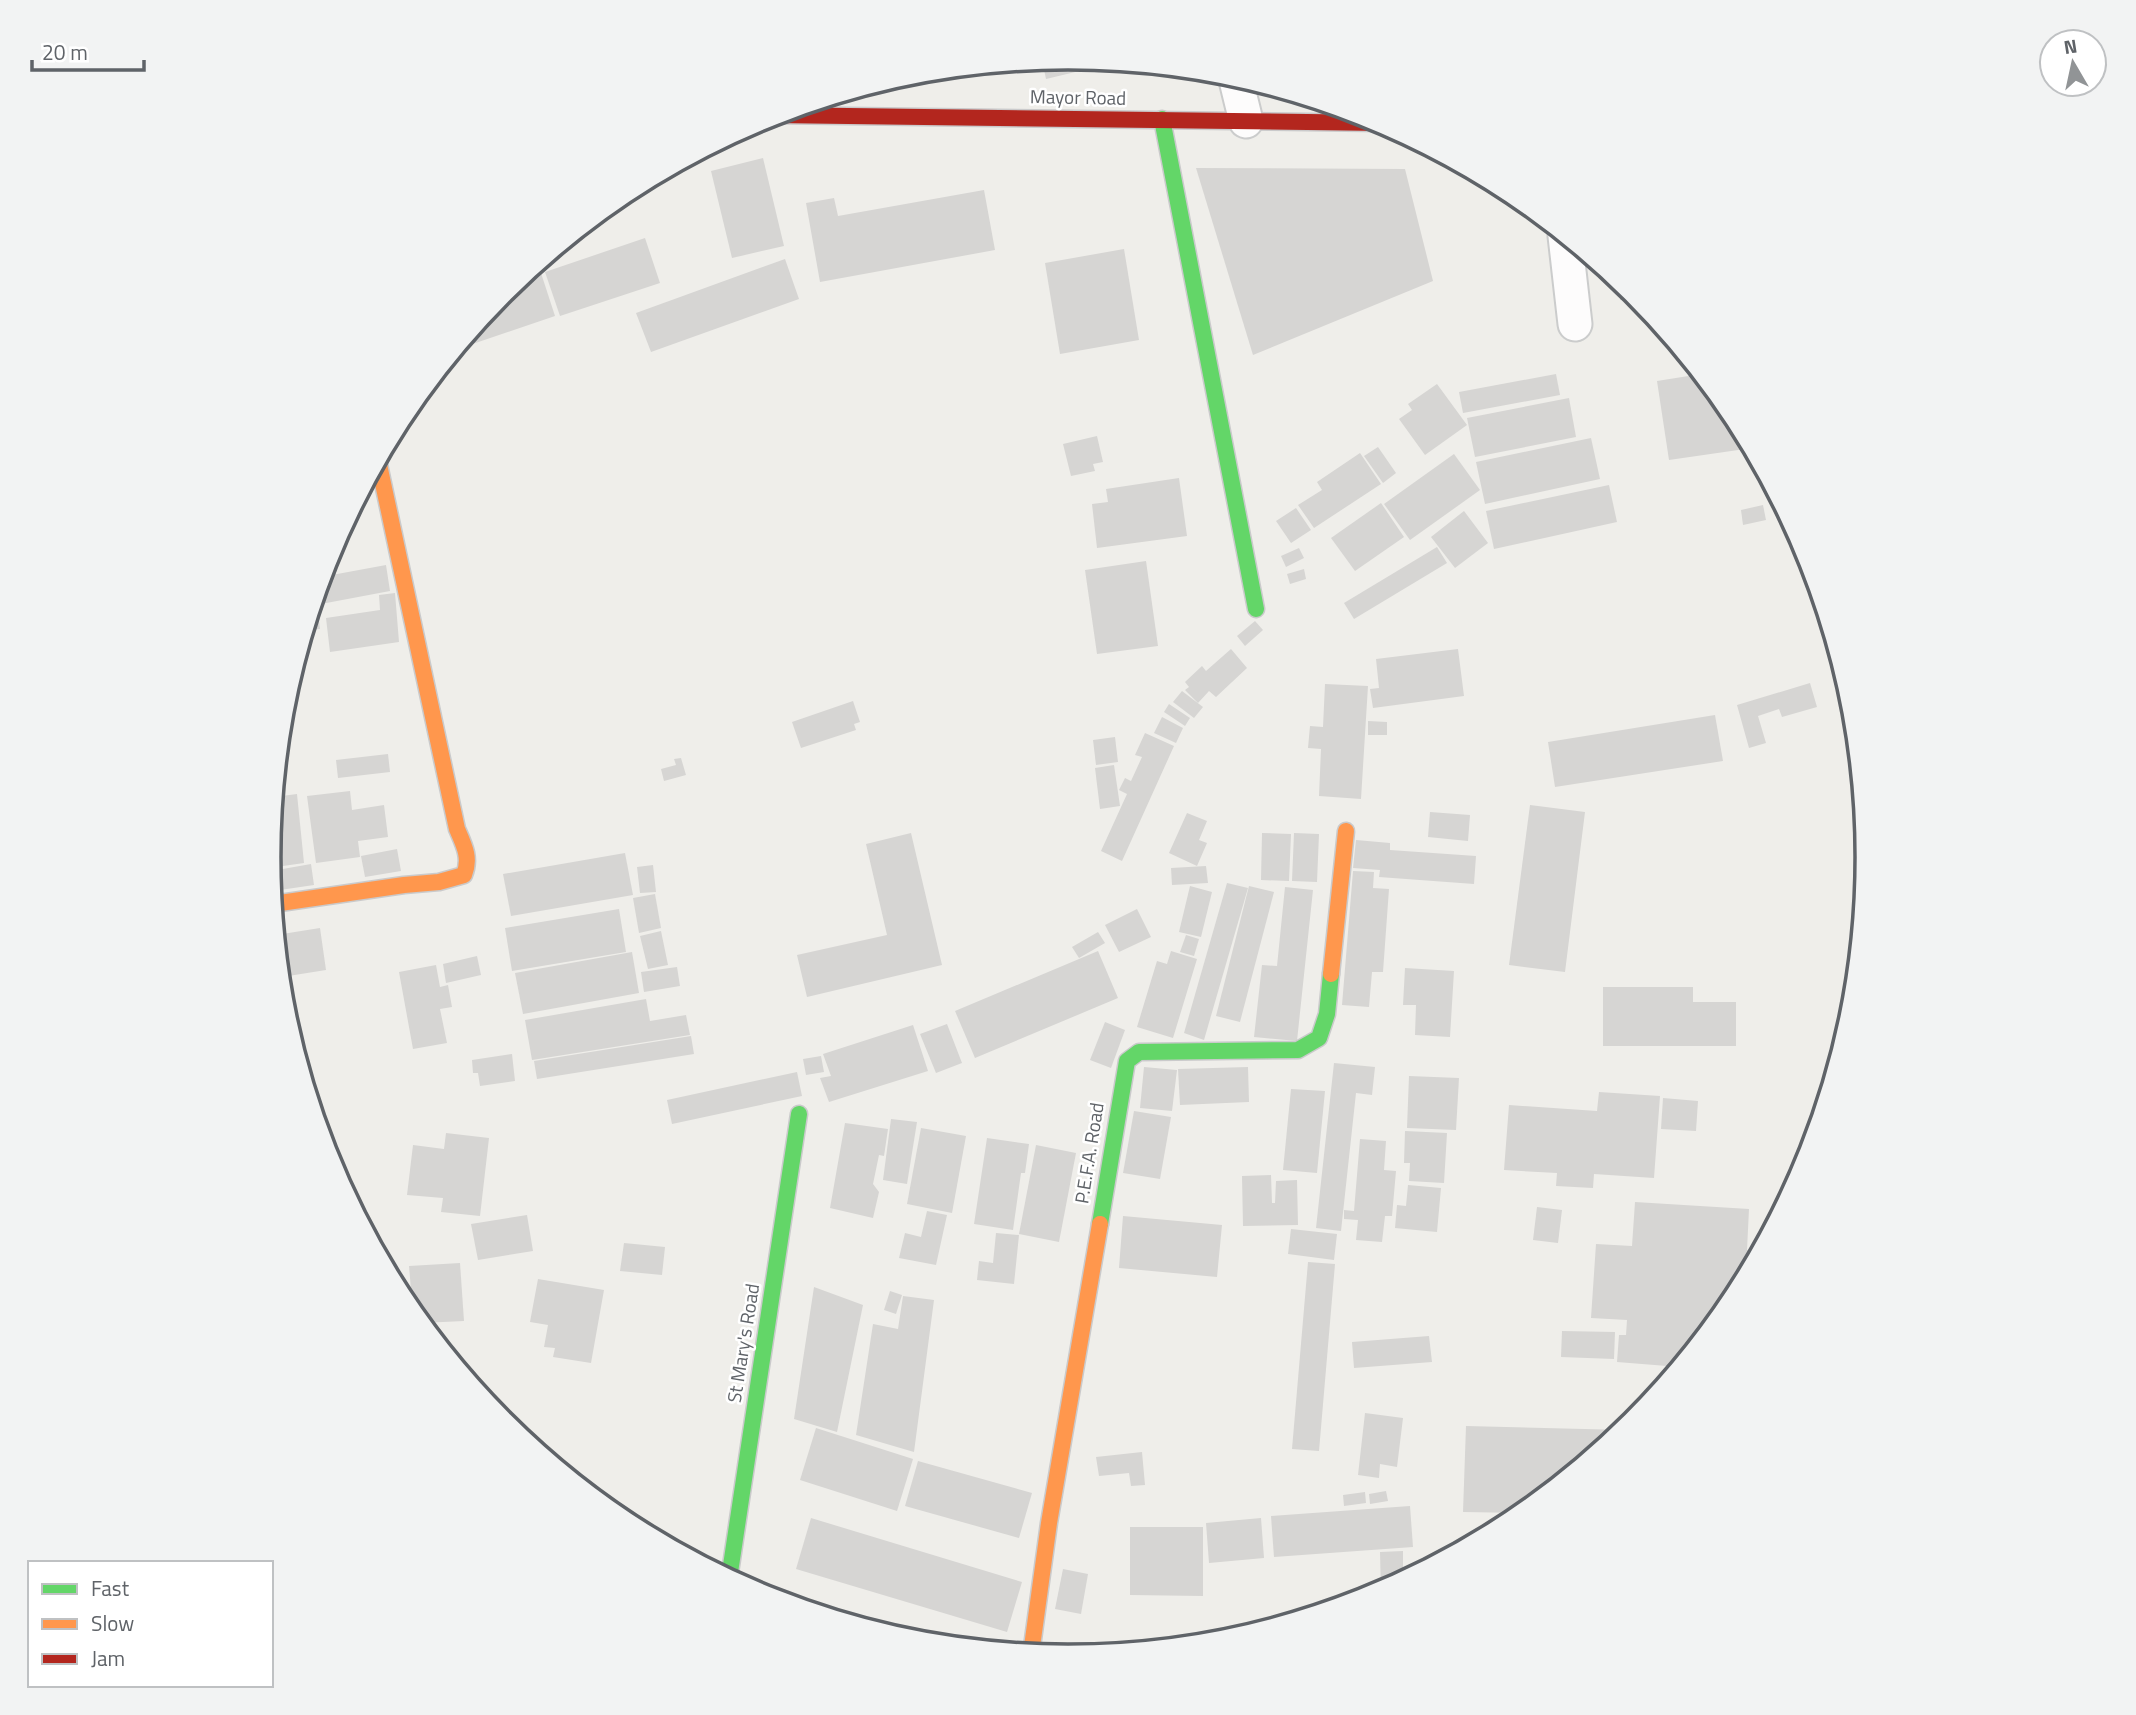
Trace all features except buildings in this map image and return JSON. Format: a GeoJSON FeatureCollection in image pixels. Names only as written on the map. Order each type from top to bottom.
{"type":"FeatureCollection","features":[{"type":"Feature","properties":{"kind":"street"},"geometry":{"type":"LineString","coordinates":[[1238,89],[1247,121]]}},
{"type":"Feature","properties":{"kind":"street","name":"Mayor Road"},"geometry":{"type":"LineString","coordinates":[[806,115],[1247,121],[1341,119]]}},
{"type":"Feature","properties":{"kind":"street"},"geometry":{"type":"LineString","coordinates":[[1162,119],[1256,609]]}},
{"type":"Feature","properties":{"kind":"street"},"geometry":{"type":"LineString","coordinates":[[1566,249],[1575,324]]}},
{"type":"Feature","properties":{"kind":"street"},"geometry":{"type":"LineString","coordinates":[[282,903],[439,882],[464,875],[469,866],[468,854],[457,829],[381,474]]}},
{"type":"Feature","properties":{"kind":"street","name":"P.E.F.A. Road"},"geometry":{"type":"LineString","coordinates":[[1032,1644],[1049,1523],[1127,1061],[1139,1052],[1298,1050],[1319,1038],[1327,1014],[1346,831]]}},
{"type":"Feature","properties":{"kind":"street","name":"St Mary's Road"},"geometry":{"type":"LineString","coordinates":[[730,1569],[799,1114]]}},
{"type":"Feature","properties":{"kind":"traffic: fast"},"geometry":{"type":"LineString","coordinates":[[1162,119],[1256,609]]}},
{"type":"Feature","properties":{"kind":"traffic: fast"},"geometry":{"type":"LineString","coordinates":[[1100,1224],[1127,1061],[1139,1052],[1298,1050],[1319,1038],[1327,1014],[1331,974]]}},
{"type":"Feature","properties":{"kind":"traffic: fast"},"geometry":{"type":"LineString","coordinates":[[731,1569],[799,1114]]}},
{"type":"Feature","properties":{"kind":"traffic: slow"},"geometry":{"type":"LineString","coordinates":[[282,903],[439,882],[464,875],[466,869],[466,852],[457,829],[381,474]]}},
{"type":"Feature","properties":{"kind":"traffic: slow"},"geometry":{"type":"LineString","coordinates":[[1331,974],[1346,831]]}},
{"type":"Feature","properties":{"kind":"traffic: slow"},"geometry":{"type":"LineString","coordinates":[[1032,1644],[1049,1523],[1100,1224]]}},
{"type":"Feature","properties":{"kind":"traffic: jam"},"geometry":{"type":"LineString","coordinates":[[806,115],[1349,123]]}}]}
